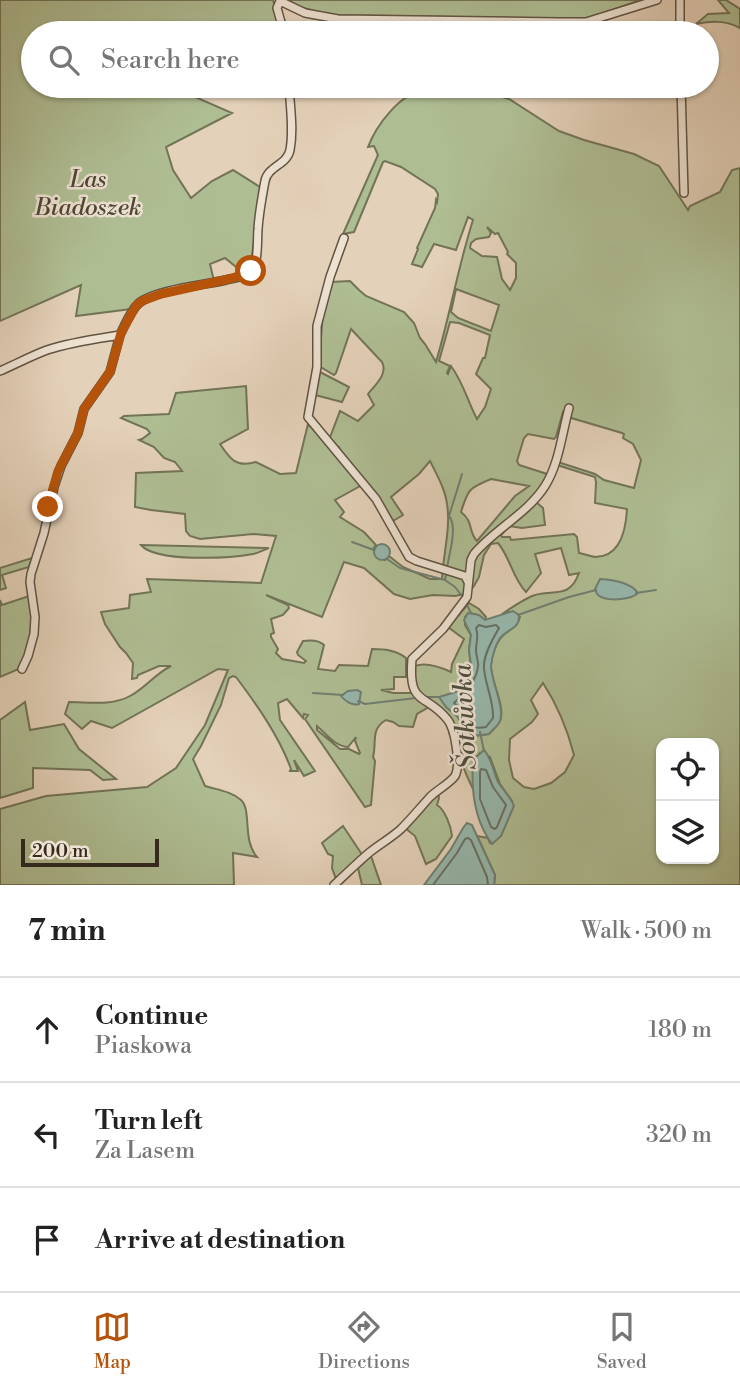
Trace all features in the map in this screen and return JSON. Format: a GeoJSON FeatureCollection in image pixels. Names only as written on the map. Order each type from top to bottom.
{"type":"FeatureCollection","features":[{"type":"Feature","properties":{"kind":"street"},"geometry":{"type":"LineString","coordinates":[[281,21],[277,8],[280,0],[305,13],[338,19],[485,21]]}},
{"type":"Feature","properties":{"kind":"street"},"geometry":{"type":"LineString","coordinates":[[589,21],[657,0]]}},
{"type":"Feature","properties":{"kind":"street"},"geometry":{"type":"LineString","coordinates":[[680,0],[680,21]]}},
{"type":"Feature","properties":{"kind":"street"},"geometry":{"type":"LineString","coordinates":[[22,669],[31,648],[35,621],[31,574],[44,533],[58,471],[78,433],[84,409],[110,372],[120,335],[136,306],[142,301],[169,292],[233,278],[251,270],[258,244],[265,178],[288,157],[290,151],[290,98]]}},
{"type":"Feature","properties":{"kind":"street"},"geometry":{"type":"LineString","coordinates":[[681,98],[684,194]]}},
{"type":"Feature","properties":{"kind":"street"},"geometry":{"type":"LineString","coordinates":[[344,238],[318,316],[317,367],[308,418],[376,499],[409,557],[465,576],[469,583]]}},
{"type":"Feature","properties":{"kind":"street"},"geometry":{"type":"LineString","coordinates":[[0,371],[58,347],[120,335]]}},
{"type":"Feature","properties":{"kind":"street"},"geometry":{"type":"LineString","coordinates":[[334,885],[399,831],[454,777],[457,767],[453,725],[413,689],[412,659],[443,629],[467,597],[474,554],[535,498],[545,485],[554,465],[569,408]]}},
{"type":"Feature","properties":{"kind":"green space","name":"Las Biadoszek"},"geometry":{"type":"Polygon","coordinates":[[[0,0],[273,0],[279,21],[21,21],[21,98],[198,98],[232,113],[166,147],[173,170],[191,198],[212,181],[233,170],[260,187],[251,266],[242,274],[225,258],[210,264],[214,281],[156,293],[131,309],[76,316],[81,285],[0,321],[0,0]]]}},
{"type":"Feature","properties":{"kind":"green space"},"geometry":{"type":"Polygon","coordinates":[[[287,0],[641,0],[586,19],[329,15],[293,5],[287,0]]]}},
{"type":"Feature","properties":{"kind":"green space"},"geometry":{"type":"Polygon","coordinates":[[[718,0],[726,0],[740,9],[740,28],[719,21],[700,21],[708,14],[729,13],[718,0]]]}},
{"type":"Feature","properties":{"kind":"green space"},"geometry":{"type":"Polygon","coordinates":[[[406,98],[509,99],[559,131],[634,154],[659,166],[688,210],[690,206],[720,192],[732,170],[740,168],[740,885],[494,885],[495,875],[477,836],[488,838],[490,843],[501,836],[512,801],[500,784],[490,757],[480,753],[473,762],[473,789],[462,764],[462,752],[469,738],[458,738],[450,719],[419,696],[414,687],[413,667],[427,665],[451,672],[464,639],[448,627],[469,603],[479,609],[486,617],[485,620],[472,614],[465,617],[465,625],[471,635],[471,666],[468,674],[456,692],[440,697],[459,718],[470,737],[489,734],[499,723],[501,709],[492,673],[492,658],[500,639],[516,625],[520,617],[508,612],[502,614],[532,596],[565,590],[575,582],[579,573],[569,575],[561,548],[535,554],[541,573],[526,592],[498,543],[491,544],[484,555],[474,586],[468,593],[455,596],[433,595],[410,599],[394,594],[364,568],[344,562],[322,617],[266,595],[288,605],[289,608],[283,615],[271,619],[274,633],[271,637],[278,649],[276,653],[282,659],[304,663],[306,661],[297,652],[303,641],[309,640],[324,645],[318,669],[335,671],[339,665],[368,666],[372,649],[390,650],[406,658],[406,677],[394,677],[394,689],[381,690],[412,693],[429,707],[417,714],[413,727],[399,726],[386,720],[378,728],[373,757],[375,761],[371,805],[365,807],[305,719],[308,715],[304,714],[303,718],[287,699],[278,703],[280,720],[315,771],[304,776],[294,760],[298,771],[290,771],[286,757],[267,721],[233,676],[229,678],[221,705],[193,759],[205,786],[233,795],[241,800],[246,811],[250,842],[257,857],[233,853],[234,885],[0,885],[0,809],[46,796],[147,787],[176,768],[205,725],[228,670],[218,669],[112,728],[91,721],[82,729],[65,714],[69,702],[100,703],[123,699],[171,666],[159,666],[132,679],[133,663],[105,624],[101,612],[129,608],[130,595],[151,592],[147,579],[261,583],[276,536],[253,534],[200,539],[190,536],[186,531],[185,514],[135,507],[136,473],[182,471],[175,462],[164,458],[154,447],[139,440],[150,433],[147,429],[121,418],[169,414],[176,393],[246,386],[248,429],[220,444],[234,461],[243,464],[256,462],[280,474],[296,473],[308,424],[362,485],[335,500],[344,512],[340,517],[364,532],[376,545],[373,549],[385,560],[389,556],[403,567],[430,579],[442,579],[448,513],[444,493],[430,461],[391,497],[403,515],[393,521],[342,455],[339,447],[329,440],[340,411],[358,421],[374,405],[368,394],[382,375],[382,362],[351,329],[336,373],[334,375],[319,366],[323,311],[331,282],[350,281],[366,296],[404,312],[414,323],[420,338],[436,362],[446,327],[473,220],[468,217],[456,250],[434,244],[422,267],[412,264],[438,194],[435,189],[401,167],[385,161],[354,232],[343,234],[378,155],[374,146],[368,147],[390,112],[406,98]],[[487,227],[491,233],[489,237],[476,239],[470,248],[482,256],[497,257],[502,279],[510,290],[516,278],[516,263],[507,254],[498,233],[495,234],[487,227]],[[456,289],[451,312],[458,318],[491,331],[499,305],[456,289]],[[450,322],[439,361],[450,366],[448,374],[451,366],[477,419],[485,407],[491,389],[476,374],[485,358],[490,335],[450,322]],[[563,412],[556,437],[554,439],[528,434],[524,438],[517,461],[519,465],[547,474],[542,487],[546,491],[536,502],[543,508],[545,525],[522,528],[509,526],[501,535],[510,537],[511,540],[574,534],[577,537],[579,553],[604,556],[616,547],[620,540],[627,509],[595,503],[595,477],[557,465],[558,462],[595,474],[604,480],[634,488],[641,460],[633,444],[623,438],[624,434],[568,417],[563,412]],[[491,479],[470,490],[461,512],[468,519],[477,541],[515,496],[529,486],[491,479]],[[543,683],[531,700],[538,714],[510,739],[509,760],[513,778],[524,787],[534,789],[551,783],[565,772],[574,755],[562,718],[543,683]],[[317,726],[317,730],[340,749],[360,753],[356,737],[348,747],[339,745],[317,726]]]}},
{"type":"Feature","properties":{"kind":"green space"},"geometry":{"type":"Polygon","coordinates":[[[318,371],[349,387],[342,402],[315,395],[318,371]]]}},
{"type":"Feature","properties":{"kind":"green space"},"geometry":{"type":"Polygon","coordinates":[[[141,545],[269,548],[242,556],[194,558],[162,555],[141,545]]]}},
{"type":"Feature","properties":{"kind":"green space"},"geometry":{"type":"Polygon","coordinates":[[[32,558],[29,567],[2,575],[6,588],[0,590],[0,568],[32,558]]]}},
{"type":"Feature","properties":{"kind":"green space"},"geometry":{"type":"Polygon","coordinates":[[[29,596],[30,633],[21,668],[0,677],[0,600],[2,605],[29,596]]]}},
{"type":"Feature","properties":{"kind":"green space"},"geometry":{"type":"Polygon","coordinates":[[[25,702],[30,730],[64,724],[79,749],[116,779],[103,780],[90,770],[33,768],[33,788],[0,798],[0,720],[25,702]]]}},
{"type":"Feature","properties":{"kind":"green space"},"geometry":{"type":"Polygon","coordinates":[[[438,793],[437,805],[447,819],[452,836],[436,859],[426,864],[415,836],[405,828],[438,793]]]}},
{"type":"Feature","properties":{"kind":"green space"},"geometry":{"type":"Polygon","coordinates":[[[343,826],[363,856],[336,879],[332,868],[333,856],[328,854],[322,843],[343,826]]]}},
{"type":"Feature","properties":{"kind":"green space"},"geometry":{"type":"Polygon","coordinates":[[[371,856],[381,885],[362,885],[358,868],[371,856]]]}},
{"type":"Feature","properties":{"kind":"water"},"geometry":{"type":"Polygon","coordinates":[[[379,544],[385,544],[390,552],[388,558],[379,560],[374,555],[374,549],[379,544]]]}},
{"type":"Feature","properties":{"kind":"water"},"geometry":{"type":"Polygon","coordinates":[[[600,579],[626,584],[638,593],[624,599],[602,597],[595,589],[600,579]]]}},
{"type":"Feature","properties":{"kind":"water"},"geometry":{"type":"Polygon","coordinates":[[[513,611],[519,615],[518,622],[498,641],[491,666],[501,709],[500,721],[489,734],[473,736],[464,730],[459,718],[439,697],[456,692],[468,674],[471,665],[471,635],[464,620],[468,613],[479,615],[485,620],[513,611]]]}},
{"type":"Feature","properties":{"kind":"water"},"geometry":{"type":"Polygon","coordinates":[[[348,691],[361,692],[359,704],[349,703],[341,696],[348,691]]]}},
{"type":"Feature","properties":{"kind":"water"},"geometry":{"type":"Polygon","coordinates":[[[484,750],[498,782],[514,806],[501,836],[492,844],[481,825],[473,794],[473,762],[484,750]]]}},
{"type":"Feature","properties":{"kind":"water"},"geometry":{"type":"Polygon","coordinates":[[[467,823],[472,825],[495,875],[494,885],[424,885],[451,849],[467,823]]]}},
{"type":"Feature","properties":{"kind":"waterway","name":"Šotkůvka"},"geometry":{"type":"LineString","coordinates":[[447,568],[453,534],[449,516],[462,474]]}},
{"type":"Feature","properties":{"kind":"waterway"},"geometry":{"type":"LineString","coordinates":[[352,542],[374,550]]}},
{"type":"Feature","properties":{"kind":"waterway"},"geometry":{"type":"LineString","coordinates":[[387,559],[400,568],[445,580]]}},
{"type":"Feature","properties":{"kind":"waterway","name":"Šotkůvka"},"geometry":{"type":"LineString","coordinates":[[446,574],[445,580],[462,596]]}},
{"type":"Feature","properties":{"kind":"waterway"},"geometry":{"type":"LineString","coordinates":[[518,615],[596,590]]}},
{"type":"Feature","properties":{"kind":"waterway"},"geometry":{"type":"LineString","coordinates":[[636,593],[656,590]]}},
{"type":"Feature","properties":{"kind":"waterway","name":"Šotkůvka"},"geometry":{"type":"LineString","coordinates":[[467,605],[471,613]]}},
{"type":"Feature","properties":{"kind":"waterway"},"geometry":{"type":"LineString","coordinates":[[313,693],[343,695]]}},
{"type":"Feature","properties":{"kind":"waterway"},"geometry":{"type":"LineString","coordinates":[[424,697],[439,697]]}},
{"type":"Feature","properties":{"kind":"waterway"},"geometry":{"type":"LineString","coordinates":[[358,701],[365,704],[416,698]]}},
{"type":"Feature","properties":{"kind":"waterway","name":"Šotkůvka"},"geometry":{"type":"LineString","coordinates":[[480,732],[484,751]]}},
{"type":"Feature","properties":{"kind":"route"},"geometry":{"type":"LineString","coordinates":[[48,507],[58,471],[78,433],[84,409],[110,372],[121,333],[136,306],[161,294],[233,278],[251,271]]}}]}
